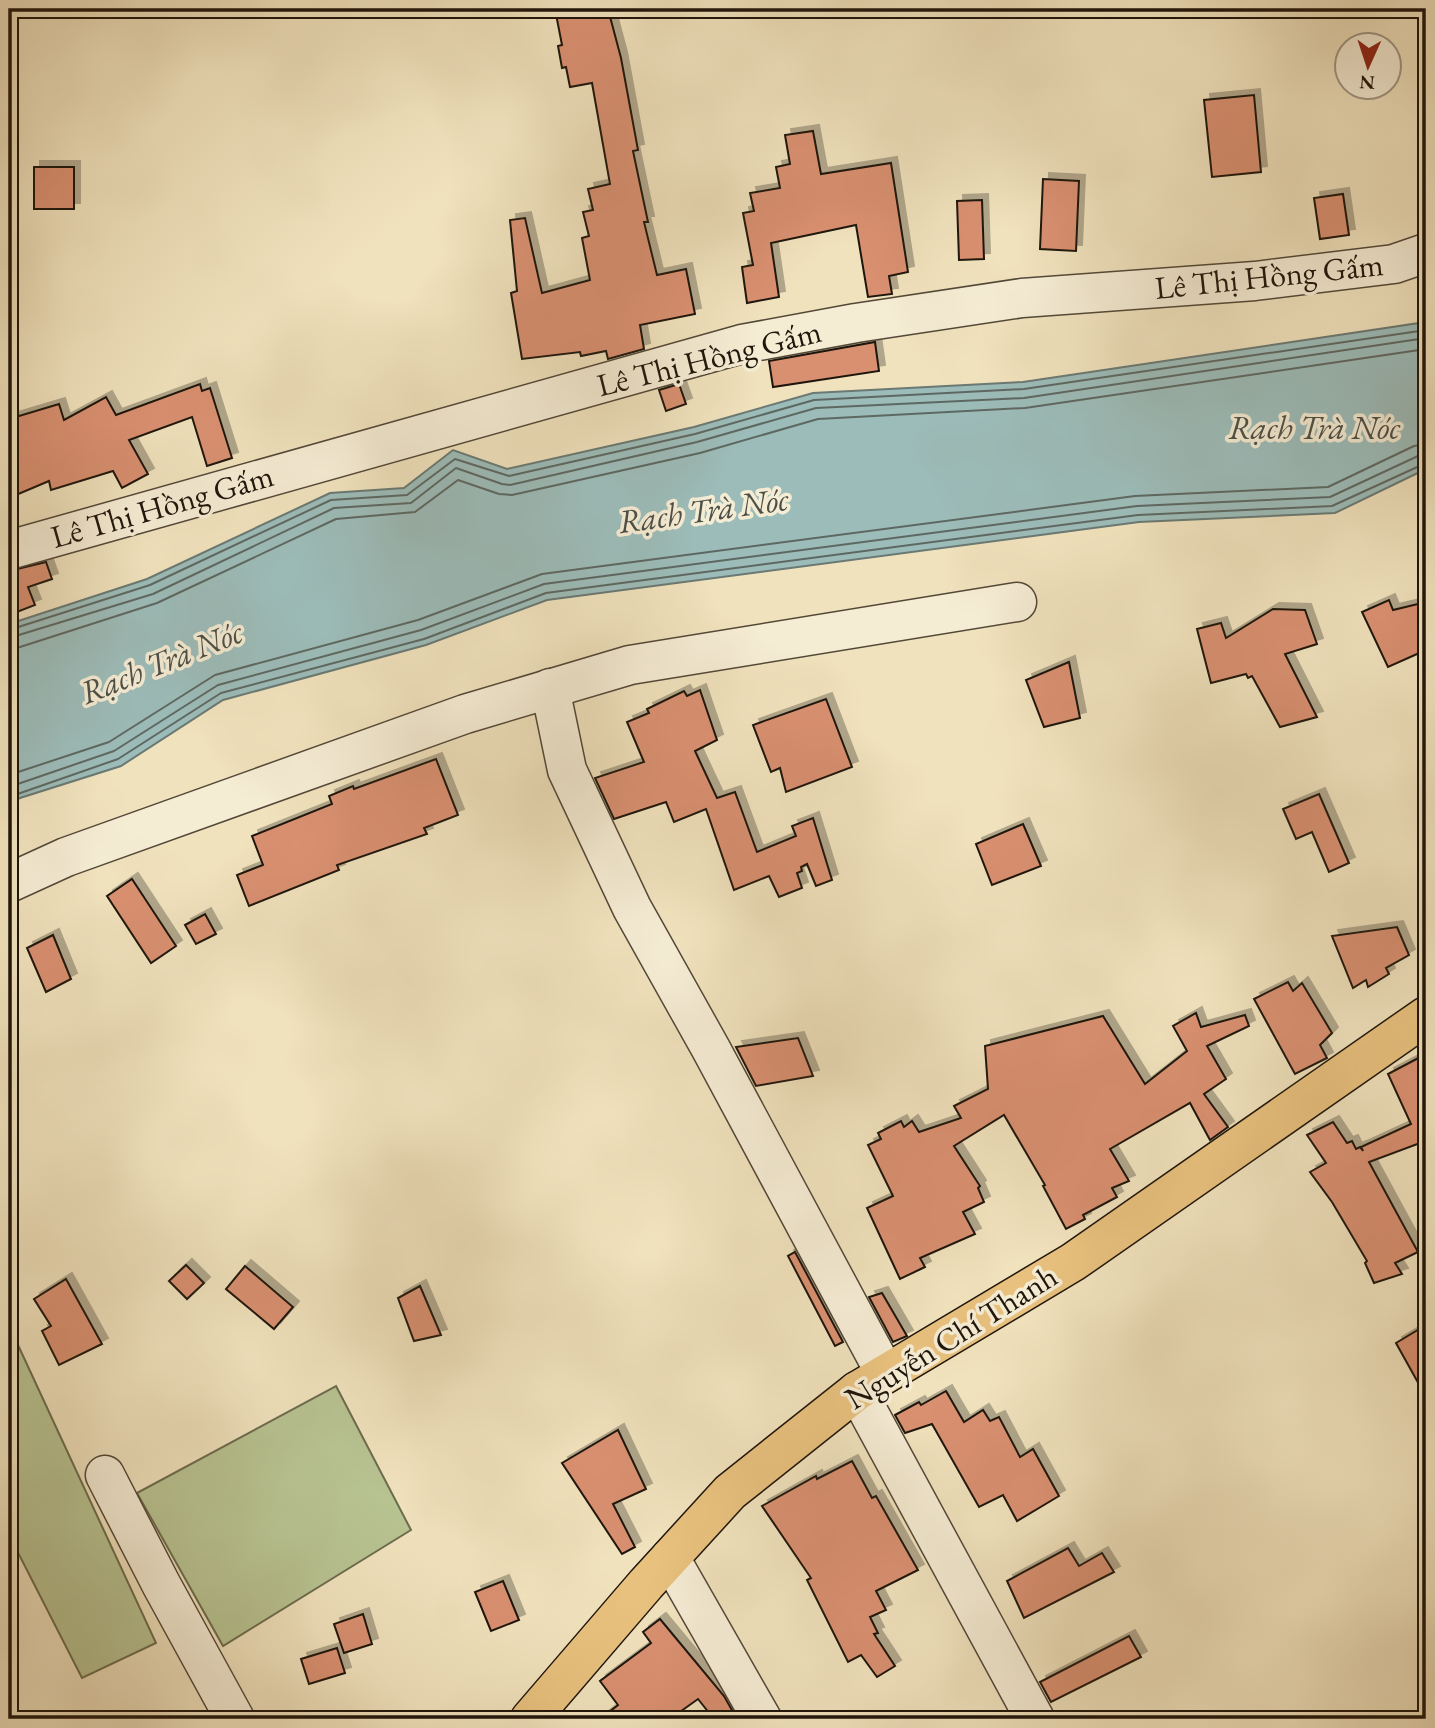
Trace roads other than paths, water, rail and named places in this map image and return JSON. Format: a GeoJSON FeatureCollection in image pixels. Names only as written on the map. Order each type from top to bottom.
{"type":"FeatureCollection","features":[{"type":"Feature","properties":{"kind":"main road","name":"Nguyễn Chí Thanh"},"geometry":{"type":"LineString","coordinates":[[530,1719],[730,1492],[871,1382],[1073,1262],[1426,1016]]}},
{"type":"Feature","properties":{"kind":"street","name":"Lê Thị Hồng Gấm"},"geometry":{"type":"LineString","coordinates":[[9,550],[741,344],[856,323],[1022,298],[1255,281],[1394,264],[1426,253]]}},
{"type":"Feature","properties":{"kind":"street"},"geometry":{"type":"LineString","coordinates":[[9,883],[66,857],[465,714],[630,665],[1017,602]]}},
{"type":"Feature","properties":{"kind":"street"},"geometry":{"type":"LineString","coordinates":[[550,688],[567,770],[632,908],[718,1061],[1035,1719]]}},
{"type":"Feature","properties":{"kind":"street"},"geometry":{"type":"LineString","coordinates":[[105,1475],[235,1719]]}},
{"type":"Feature","properties":{"kind":"street"},"geometry":{"type":"LineString","coordinates":[[670,1558],[762,1719]]}},
{"type":"Feature","properties":{"kind":"water","name":"Rạch Trà Nóc"},"geometry":{"type":"Polygon","coordinates":[[[1426,322],[1426,469],[1335,513],[1139,522],[547,600],[426,645],[223,700],[121,766],[20,798],[9,805],[9,624],[147,579],[330,493],[404,488],[453,450],[507,469],[694,427],[813,393],[1023,382],[1426,322]]]}}]}
